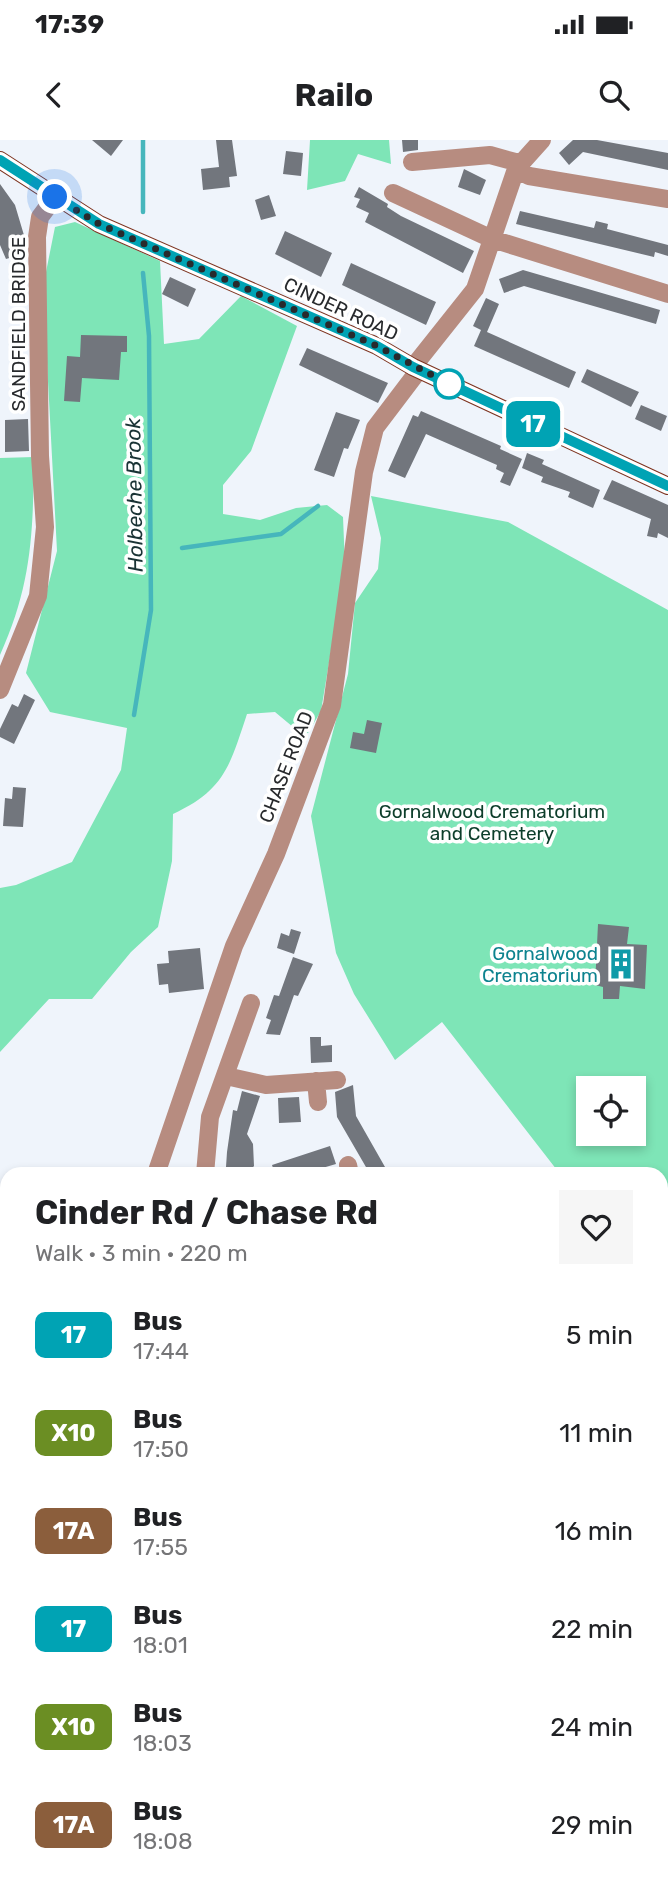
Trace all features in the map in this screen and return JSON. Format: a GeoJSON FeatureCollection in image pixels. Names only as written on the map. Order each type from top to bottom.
{"type":"FeatureCollection","features":[{"type":"Feature","properties":{"kind":"main road"},"geometry":{"type":"LineString","coordinates":[[0,160],[55,197]]}},
{"type":"Feature","properties":{"kind":"main road","name":"CINDER ROAD"},"geometry":{"type":"LineString","coordinates":[[55,197],[99,224],[377,346],[416,369],[668,486]]}},
{"type":"Feature","properties":{"kind":"street"},"geometry":{"type":"LineString","coordinates":[[518,166],[542,140]]}},
{"type":"Feature","properties":{"kind":"street"},"geometry":{"type":"LineString","coordinates":[[412,162],[490,155],[518,166],[529,176],[668,199]]}},
{"type":"Feature","properties":{"kind":"street","name":"CHASE ROAD"},"geometry":{"type":"LineString","coordinates":[[158,1167],[234,946],[275,853],[332,705],[363,471],[375,428],[475,289],[518,166]]}},
{"type":"Feature","properties":{"kind":"street"},"geometry":{"type":"LineString","coordinates":[[393,193],[492,239],[668,294]]}},
{"type":"Feature","properties":{"kind":"street","name":"SANDFIELD BRIDGE"},"geometry":{"type":"LineString","coordinates":[[0,690],[38,597],[46,527],[40,456],[37,237],[40,217],[55,197]]}},
{"type":"Feature","properties":{"kind":"street"},"geometry":{"type":"LineString","coordinates":[[206,1167],[210,1117],[251,1003]]}},
{"type":"Feature","properties":{"kind":"street"},"geometry":{"type":"LineString","coordinates":[[226,1076],[266,1084],[337,1080]]}},
{"type":"Feature","properties":{"kind":"street"},"geometry":{"type":"LineString","coordinates":[[316,1081],[318,1102]]}},
{"type":"Feature","properties":{"kind":"green space"},"geometry":{"type":"Polygon","coordinates":[[[310,140],[389,140],[391,164],[358,154],[345,181],[307,190],[310,140]]]}},
{"type":"Feature","properties":{"kind":"green space"},"geometry":{"type":"Polygon","coordinates":[[[75,222],[160,261],[164,344],[199,339],[241,296],[297,326],[251,451],[223,485],[223,514],[260,520],[296,508],[327,505],[343,517],[345,566],[321,711],[308,733],[293,727],[275,712],[247,714],[230,762],[215,785],[190,805],[173,814],[172,861],[158,927],[131,952],[92,999],[49,999],[0,1052],[0,888],[16,885],[72,862],[121,770],[127,728],[50,712],[26,673],[57,551],[43,287],[55,227],[75,222]]]}},
{"type":"Feature","properties":{"kind":"green space"},"geometry":{"type":"Polygon","coordinates":[[[34,457],[29,558],[19,605],[0,655],[0,458],[34,457]]]}},
{"type":"Feature","properties":{"kind":"green space","name":"Gornalwood Crematorium and Cemetery"},"geometry":{"type":"Polygon","coordinates":[[[371,496],[508,522],[668,610],[668,1167],[555,1167],[442,1022],[395,1060],[354,994],[336,953],[311,816],[348,674],[355,603],[378,569],[381,538],[371,496]]]}},
{"type":"Feature","properties":{"kind":"building"},"geometry":{"type":"Polygon","coordinates":[[[92,140],[123,140],[111,156],[92,140]]]}},
{"type":"Feature","properties":{"kind":"building"},"geometry":{"type":"Polygon","coordinates":[[[216,140],[232,140],[237,176],[229,177],[230,187],[203,190],[201,169],[219,167],[216,140]]]}},
{"type":"Feature","properties":{"kind":"building"},"geometry":{"type":"Polygon","coordinates":[[[402,140],[418,140],[418,150],[403,152],[402,140]]]}},
{"type":"Feature","properties":{"kind":"building"},"geometry":{"type":"Polygon","coordinates":[[[573,140],[597,140],[668,153],[668,170],[583,152],[569,165],[559,153],[573,140]]]}},
{"type":"Feature","properties":{"kind":"building"},"geometry":{"type":"Polygon","coordinates":[[[286,151],[303,153],[301,176],[283,174],[286,151]]]}},
{"type":"Feature","properties":{"kind":"building"},"geometry":{"type":"Polygon","coordinates":[[[464,169],[486,180],[480,195],[458,187],[464,169]]]}},
{"type":"Feature","properties":{"kind":"building"},"geometry":{"type":"Polygon","coordinates":[[[0,184],[15,205],[26,242],[26,253],[6,259],[0,245],[0,184]]]}},
{"type":"Feature","properties":{"kind":"building"},"geometry":{"type":"Polygon","coordinates":[[[359,187],[388,204],[387,207],[401,216],[474,251],[463,273],[365,222],[369,213],[356,207],[360,199],[354,197],[359,187]]]}},
{"type":"Feature","properties":{"kind":"building"},"geometry":{"type":"Polygon","coordinates":[[[269,195],[276,216],[261,220],[255,200],[269,195]]]}},
{"type":"Feature","properties":{"kind":"building"},"geometry":{"type":"Polygon","coordinates":[[[520,211],[594,228],[596,221],[608,224],[607,229],[668,245],[668,256],[655,252],[654,257],[516,224],[520,211]]]}},
{"type":"Feature","properties":{"kind":"building"},"geometry":{"type":"Polygon","coordinates":[[[285,231],[332,253],[321,277],[275,254],[285,231]]]}},
{"type":"Feature","properties":{"kind":"building"},"geometry":{"type":"Polygon","coordinates":[[[351,263],[436,302],[426,325],[342,285],[351,263]]]}},
{"type":"Feature","properties":{"kind":"building"},"geometry":{"type":"Polygon","coordinates":[[[523,270],[660,310],[656,324],[524,286],[504,293],[499,279],[523,270]]]}},
{"type":"Feature","properties":{"kind":"building"},"geometry":{"type":"Polygon","coordinates":[[[170,277],[196,289],[188,307],[162,294],[170,277]]]}},
{"type":"Feature","properties":{"kind":"building"},"geometry":{"type":"Polygon","coordinates":[[[486,298],[499,304],[487,332],[576,372],[569,388],[474,346],[481,330],[473,326],[486,298]]]}},
{"type":"Feature","properties":{"kind":"building"},"geometry":{"type":"Polygon","coordinates":[[[81,335],[127,336],[127,352],[121,352],[119,380],[82,378],[80,402],[64,401],[67,356],[80,357],[81,335]]]}},
{"type":"Feature","properties":{"kind":"building"},"geometry":{"type":"Polygon","coordinates":[[[307,348],[388,383],[378,403],[299,365],[307,348]]]}},
{"type":"Feature","properties":{"kind":"building"},"geometry":{"type":"Polygon","coordinates":[[[587,369],[639,392],[631,407],[581,382],[587,369]]]}},
{"type":"Feature","properties":{"kind":"building"},"geometry":{"type":"Polygon","coordinates":[[[641,405],[667,416],[661,431],[635,419],[641,405]]]}},
{"type":"Feature","properties":{"kind":"building"},"geometry":{"type":"Polygon","coordinates":[[[421,411],[501,446],[500,449],[522,459],[510,486],[500,482],[504,473],[496,469],[497,465],[426,434],[405,478],[388,471],[413,415],[418,417],[421,411]]]}},
{"type":"Feature","properties":{"kind":"building"},"geometry":{"type":"Polygon","coordinates":[[[336,412],[360,420],[348,449],[344,448],[334,477],[314,470],[336,412]]]}},
{"type":"Feature","properties":{"kind":"building"},"geometry":{"type":"Polygon","coordinates":[[[28,419],[29,451],[5,452],[5,420],[28,419]]]}},
{"type":"Feature","properties":{"kind":"building"},"geometry":{"type":"Polygon","coordinates":[[[527,453],[544,460],[542,464],[600,490],[593,508],[568,497],[570,492],[541,482],[543,477],[522,468],[527,453]]]}},
{"type":"Feature","properties":{"kind":"building"},"geometry":{"type":"Polygon","coordinates":[[[612,480],[668,505],[668,538],[658,533],[657,538],[647,536],[651,519],[603,499],[612,480]]]}},
{"type":"Feature","properties":{"kind":"building"},"geometry":{"type":"Polygon","coordinates":[[[24,694],[35,700],[14,744],[0,737],[0,729],[12,704],[18,707],[24,694]]]}},
{"type":"Feature","properties":{"kind":"building"},"geometry":{"type":"Polygon","coordinates":[[[367,720],[382,723],[376,753],[350,748],[353,732],[364,734],[367,720]]]}},
{"type":"Feature","properties":{"kind":"building"},"geometry":{"type":"Polygon","coordinates":[[[13,787],[26,788],[23,827],[3,826],[5,798],[12,799],[13,787]]]}},
{"type":"Feature","properties":{"kind":"building","name":"Gornalwood Crematorium"},"geometry":{"type":"Polygon","coordinates":[[[598,924],[629,927],[627,944],[647,945],[645,989],[620,986],[619,999],[603,999],[603,987],[595,985],[598,924]]]}},
{"type":"Feature","properties":{"kind":"building"},"geometry":{"type":"Polygon","coordinates":[[[291,929],[301,932],[294,954],[277,948],[281,933],[289,936],[291,929]]]}},
{"type":"Feature","properties":{"kind":"building"},"geometry":{"type":"Polygon","coordinates":[[[200,948],[204,989],[169,993],[168,984],[159,985],[157,964],[169,963],[168,951],[200,948]]]}},
{"type":"Feature","properties":{"kind":"building"},"geometry":{"type":"Polygon","coordinates":[[[293,957],[313,964],[298,996],[294,995],[280,1035],[266,1034],[271,1020],[266,1018],[274,995],[279,996],[293,957]]]}},
{"type":"Feature","properties":{"kind":"building"},"geometry":{"type":"Polygon","coordinates":[[[310,1037],[321,1037],[321,1046],[332,1045],[332,1062],[311,1063],[310,1037]]]}},
{"type":"Feature","properties":{"kind":"building"},"geometry":{"type":"Polygon","coordinates":[[[353,1085],[356,1116],[385,1167],[366,1167],[337,1117],[335,1092],[353,1085]]]}},
{"type":"Feature","properties":{"kind":"building"},"geometry":{"type":"Polygon","coordinates":[[[242,1091],[260,1096],[247,1134],[253,1144],[253,1167],[226,1167],[233,1110],[237,1111],[242,1091]]]}},
{"type":"Feature","properties":{"kind":"building"},"geometry":{"type":"Polygon","coordinates":[[[299,1097],[301,1122],[279,1123],[278,1098],[299,1097]]]}},
{"type":"Feature","properties":{"kind":"building"},"geometry":{"type":"Polygon","coordinates":[[[330,1146],[336,1164],[326,1167],[272,1165],[330,1146]]]}},
{"type":"Feature","properties":{"kind":"waterway","name":"Holbeche Brook"},"geometry":{"type":"LineString","coordinates":[[143,140],[143,212]]}},
{"type":"Feature","properties":{"kind":"waterway","name":"Holbeche Brook"},"geometry":{"type":"LineString","coordinates":[[134,715],[151,610],[149,336],[143,273]]}},
{"type":"Feature","properties":{"kind":"waterway"},"geometry":{"type":"LineString","coordinates":[[182,548],[281,534],[318,506]]}},
{"type":"Feature","properties":{"kind":"bus line","name":"17"},"geometry":{"type":"LineString","coordinates":[[0,160],[99,224],[377,346],[413,367],[668,486]]}},
{"type":"Feature","properties":{"kind":"place","name":"Gornalwood Crematorium"},"geometry":{"type":"Point","coordinates":[621,964]}},
{"type":"Feature","properties":{"kind":"route"},"geometry":{"type":"LineString","coordinates":[[55,197],[99,224],[377,346],[449,384]]}}]}
